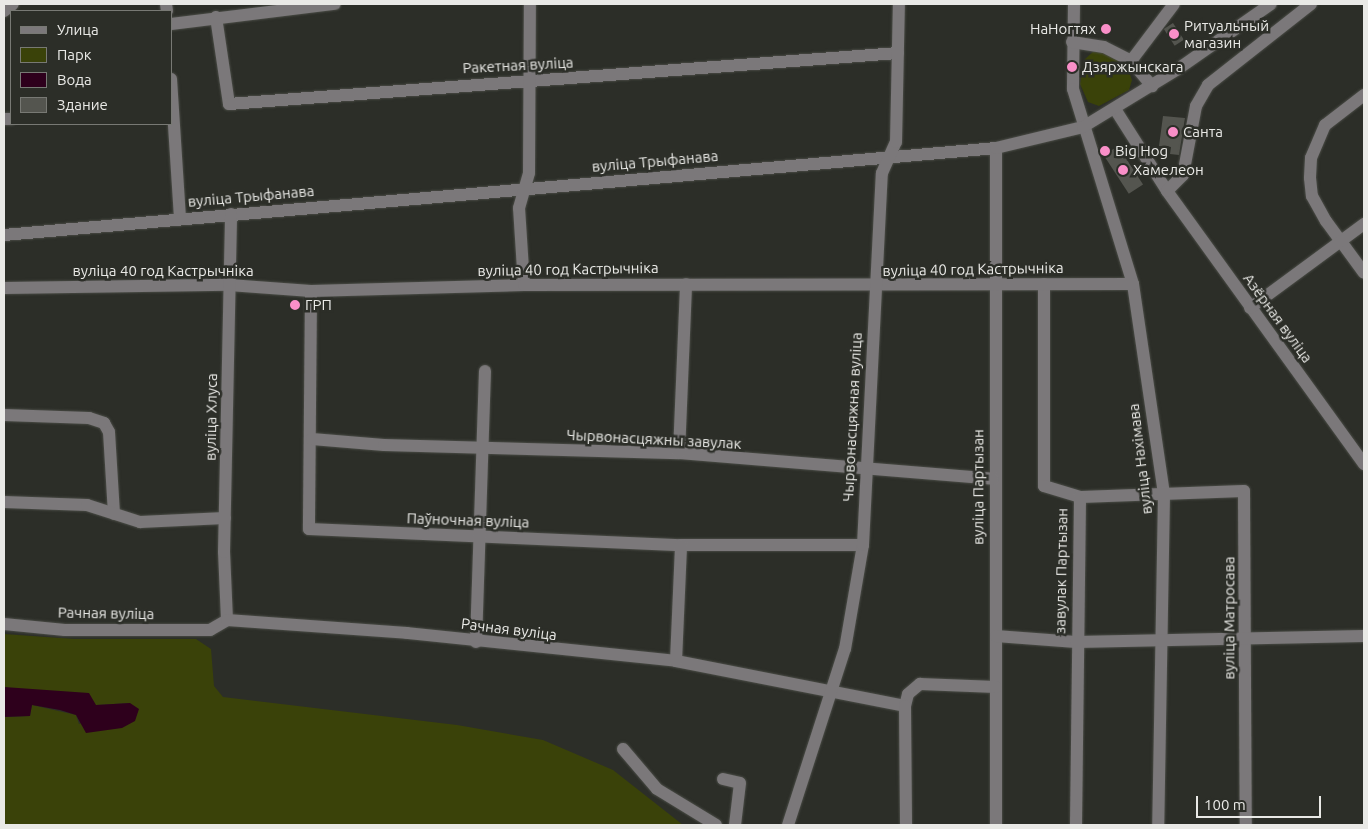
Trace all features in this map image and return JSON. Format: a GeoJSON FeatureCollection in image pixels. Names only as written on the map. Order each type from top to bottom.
{"type":"FeatureCollection","features":[{"type":"Feature","properties":{"kind":"street"},"geometry":{"type":"LineString","coordinates":[[4,11],[13,4]]}},
{"type":"Feature","properties":{"kind":"street"},"geometry":{"type":"LineString","coordinates":[[172,24],[216,16],[335,4]]}},
{"type":"Feature","properties":{"kind":"street"},"geometry":{"type":"LineString","coordinates":[[524,285],[520,208],[529,173],[530,4]]}},
{"type":"Feature","properties":{"kind":"street","name":"Чырвонасцяжная вуліца"},"geometry":{"type":"LineString","coordinates":[[788,825],[854,616],[863,545],[864,467],[882,172],[896,142],[899,4]]}},
{"type":"Feature","properties":{"kind":"street","name":"вуліца Нахімава"},"geometry":{"type":"LineString","coordinates":[[1074,4],[1072,42],[1073,89],[1132,284],[1164,495],[1158,825]]}},
{"type":"Feature","properties":{"kind":"street"},"geometry":{"type":"LineString","coordinates":[[1131,62],[1174,4]]}},
{"type":"Feature","properties":{"kind":"street","name":"вуліца Трыфанава"},"geometry":{"type":"LineString","coordinates":[[4,235],[996,148],[1083,127],[1152,86],[1271,4]]}},
{"type":"Feature","properties":{"kind":"street"},"geometry":{"type":"LineString","coordinates":[[1167,191],[1183,175],[1196,106],[1208,85],[1311,4]]}},
{"type":"Feature","properties":{"kind":"street","name":"Ракетная вуліца"},"geometry":{"type":"LineString","coordinates":[[216,16],[229,104],[898,53]]}},
{"type":"Feature","properties":{"kind":"street"},"geometry":{"type":"LineString","coordinates":[[1072,42],[1095,44],[1131,62],[1152,86]]}},
{"type":"Feature","properties":{"kind":"street"},"geometry":{"type":"LineString","coordinates":[[1364,95],[1325,125],[1311,158],[1312,196],[1340,242],[1364,273]]}},
{"type":"Feature","properties":{"kind":"street","name":"Азёрная вуліца"},"geometry":{"type":"LineString","coordinates":[[1115,109],[1167,191],[1364,464]]}},
{"type":"Feature","properties":{"kind":"street"},"geometry":{"type":"LineString","coordinates":[[172,115],[180,219]]}},
{"type":"Feature","properties":{"kind":"street","name":"вуліца Партызан"},"geometry":{"type":"LineString","coordinates":[[996,148],[993,479],[996,636],[996,825]]}},
{"type":"Feature","properties":{"kind":"street","name":"вуліца Хлуса"},"geometry":{"type":"LineString","coordinates":[[227,620],[225,518],[231,214]]}},
{"type":"Feature","properties":{"kind":"street"},"geometry":{"type":"LineString","coordinates":[[1250,308],[1364,224]]}},
{"type":"Feature","properties":{"kind":"street"},"geometry":{"type":"LineString","coordinates":[[679,453],[686,284]]}},
{"type":"Feature","properties":{"kind":"street","name":"вуліца 40 год Кастрычніка"},"geometry":{"type":"LineString","coordinates":[[4,288],[229,285],[311,291],[524,285],[686,284],[874,287],[1132,284]]}},
{"type":"Feature","properties":{"kind":"street","name":"завулак Партызан"},"geometry":{"type":"LineString","coordinates":[[1044,284],[1044,486],[1080,497],[1076,642],[1076,825]]}},
{"type":"Feature","properties":{"kind":"street","name":"Паўночная вуліца"},"geometry":{"type":"LineString","coordinates":[[311,291],[312,439],[309,529],[681,545],[863,545]]}},
{"type":"Feature","properties":{"kind":"street"},"geometry":{"type":"LineString","coordinates":[[476,642],[482,537],[482,448],[485,371]]}},
{"type":"Feature","properties":{"kind":"street"},"geometry":{"type":"LineString","coordinates":[[4,416],[89,418],[104,423],[109,432],[114,514]]}},
{"type":"Feature","properties":{"kind":"street","name":"Чырвонасцяжны завулак"},"geometry":{"type":"LineString","coordinates":[[312,439],[482,448],[679,453],[993,479]]}},
{"type":"Feature","properties":{"kind":"street","name":"вуліца Матросава"},"geometry":{"type":"LineString","coordinates":[[1164,495],[1244,491],[1246,825]]}},
{"type":"Feature","properties":{"kind":"street"},"geometry":{"type":"LineString","coordinates":[[1080,497],[1164,495]]}},
{"type":"Feature","properties":{"kind":"street"},"geometry":{"type":"LineString","coordinates":[[4,502],[87,505],[140,522],[225,518]]}},
{"type":"Feature","properties":{"kind":"street"},"geometry":{"type":"LineString","coordinates":[[676,661],[681,545]]}},
{"type":"Feature","properties":{"kind":"street","name":"Рачная вуліца"},"geometry":{"type":"LineString","coordinates":[[4,624],[66,630],[210,630],[227,620],[476,642],[676,661],[830,693],[905,706]]}},
{"type":"Feature","properties":{"kind":"street"},"geometry":{"type":"LineString","coordinates":[[996,636],[1076,642],[1245,640],[1364,636]]}},
{"type":"Feature","properties":{"kind":"street"},"geometry":{"type":"LineString","coordinates":[[906,825],[905,706],[908,694],[920,684],[996,687]]}},
{"type":"Feature","properties":{"kind":"street"},"geometry":{"type":"LineString","coordinates":[[622,749],[657,789],[716,825]]}},
{"type":"Feature","properties":{"kind":"street"},"geometry":{"type":"LineString","coordinates":[[723,779],[740,783],[735,825]]}},
{"type":"Feature","properties":{"kind":"green space"},"geometry":{"type":"Polygon","coordinates":[[[1096,49],[1126,64],[1132,80],[1129,90],[1099,106],[1088,102],[1080,84],[1084,60],[1096,49]]]}},
{"type":"Feature","properties":{"kind":"green space"},"geometry":{"type":"Polygon","coordinates":[[[4,634],[74,639],[196,639],[211,649],[214,686],[223,697],[457,725],[543,740],[613,770],[683,825],[4,825],[4,717],[30,716],[32,705],[76,715],[79,724],[130,703],[96,705],[4,687],[4,634]]]}},
{"type":"Feature","properties":{"kind":"water"},"geometry":{"type":"Polygon","coordinates":[[[4,687],[89,693],[96,705],[130,703],[139,709],[135,721],[122,728],[86,733],[76,715],[60,710],[32,705],[30,716],[4,717],[4,687]]]}},
{"type":"Feature","properties":{"kind":"building","name":"Ритуальный магазин"},"geometry":{"type":"Polygon","coordinates":[[[1173,23],[1184,40],[1175,46],[1164,29],[1173,23]]]}},
{"type":"Feature","properties":{"kind":"building","name":"Санта"},"geometry":{"type":"Polygon","coordinates":[[[1163,116],[1185,118],[1179,155],[1170,154],[1171,147],[1159,146],[1163,116]]]}},
{"type":"Feature","properties":{"kind":"building","name":"Хамелеон"},"geometry":{"type":"Polygon","coordinates":[[[1118,146],[1143,185],[1129,194],[1104,155],[1118,146]]]}},
{"type":"Feature","properties":{"kind":"place","name":"НаНогтях"},"geometry":{"type":"Point","coordinates":[1106,29]}},
{"type":"Feature","properties":{"kind":"place","name":"Ритуальный магазин"},"geometry":{"type":"Point","coordinates":[1174,34]}},
{"type":"Feature","properties":{"kind":"place","name":"Дзяржынскага"},"geometry":{"type":"Point","coordinates":[1072,67]}},
{"type":"Feature","properties":{"kind":"place","name":"Санта"},"geometry":{"type":"Point","coordinates":[1173,132]}},
{"type":"Feature","properties":{"kind":"place","name":"Big Hog"},"geometry":{"type":"Point","coordinates":[1105,151]}},
{"type":"Feature","properties":{"kind":"place","name":"Хамелеон"},"geometry":{"type":"Point","coordinates":[1123,170]}},
{"type":"Feature","properties":{"kind":"place","name":"ГРП"},"geometry":{"type":"Point","coordinates":[295,305]}}]}
